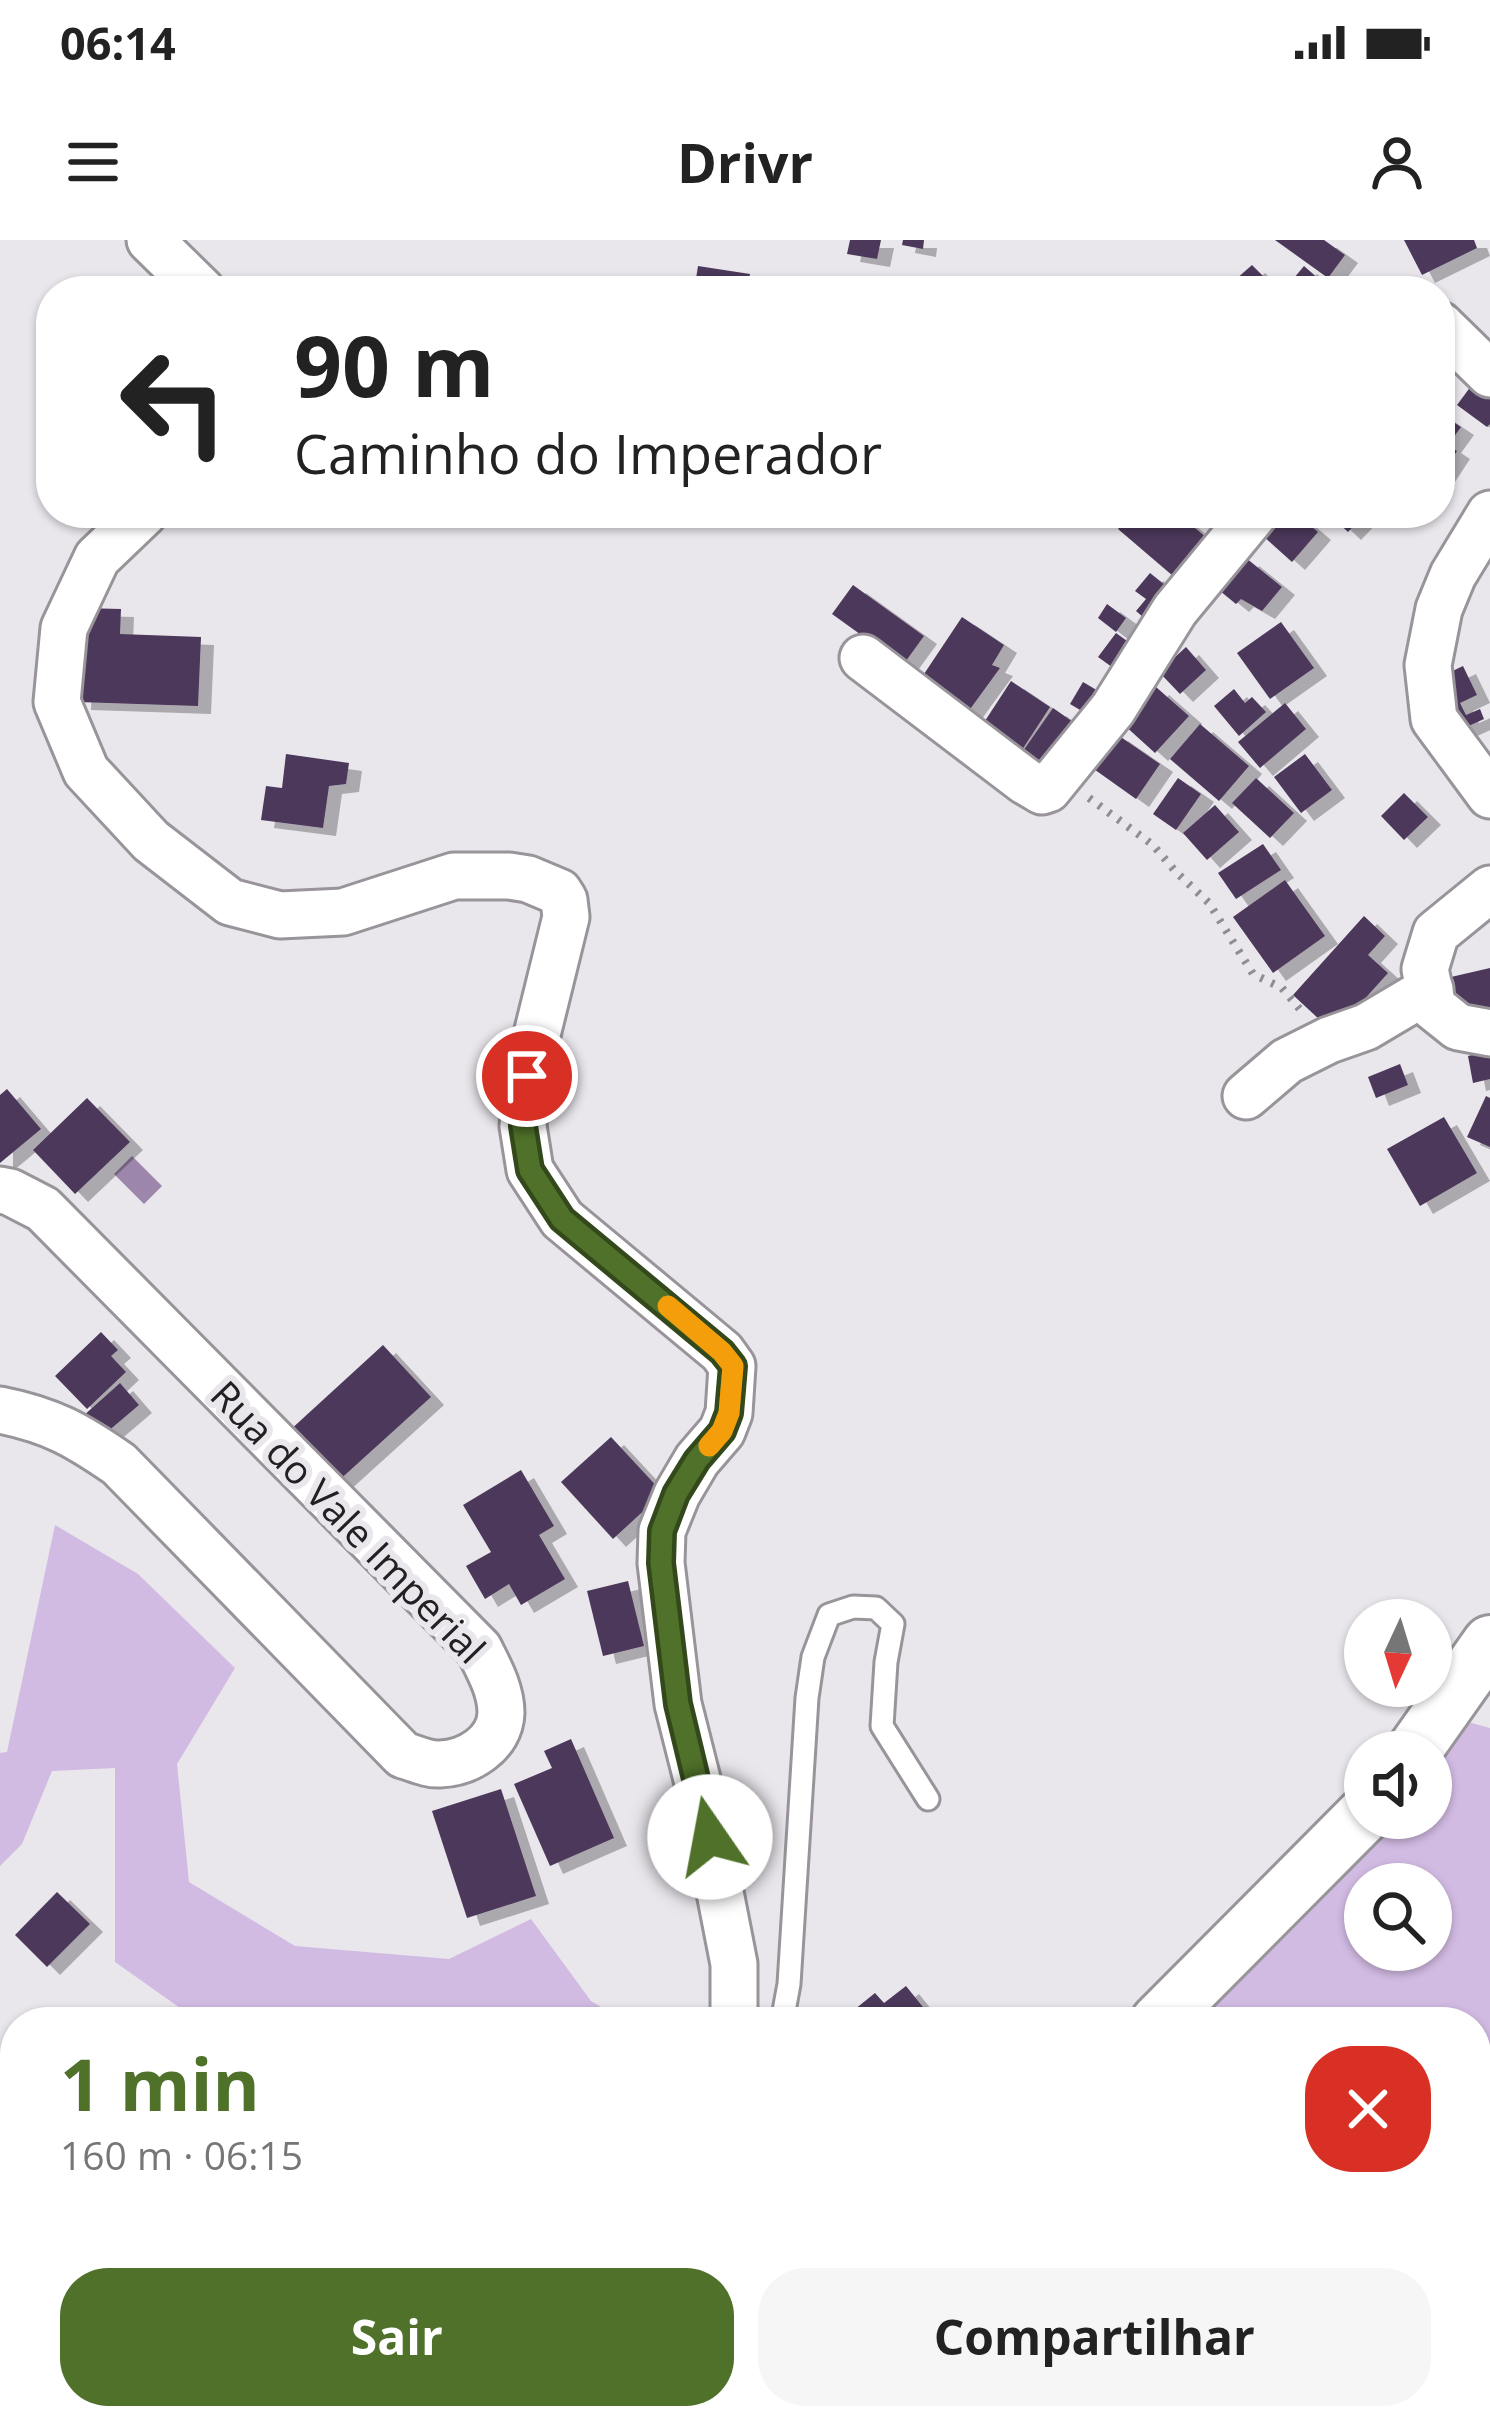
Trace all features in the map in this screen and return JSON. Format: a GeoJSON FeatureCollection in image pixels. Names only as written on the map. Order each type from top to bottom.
{"type":"FeatureCollection","features":[{"type":"Feature","properties":{"kind":"street"},"geometry":{"type":"LineString","coordinates":[[150,240],[187,276]]}},
{"type":"Feature","properties":{"kind":"street"},"geometry":{"type":"LineString","coordinates":[[1455,340],[1490,374]]}},
{"type":"Feature","properties":{"kind":"street"},"geometry":{"type":"LineString","coordinates":[[1490,514],[1453,575],[1439,609],[1428,665],[1434,719],[1490,795]]}},
{"type":"Feature","properties":{"kind":"street"},"geometry":{"type":"LineString","coordinates":[[128,528],[97,558],[64,628],[57,702],[86,771],[151,841],[230,902],[280,915],[343,912],[454,876],[528,879],[559,892],[564,900],[566,917],[527,1076],[523,1126],[530,1170],[562,1219],[733,1366],[729,1413],[722,1431],[676,1494],[662,1531],[661,1563],[678,1704],[734,1964],[734,2007]]}},
{"type":"Feature","properties":{"kind":"street"},"geometry":{"type":"LineString","coordinates":[[863,658],[1025,782],[1042,791],[1048,789],[1113,709],[1175,610],[1243,528]]}},
{"type":"Feature","properties":{"kind":"street"},"geometry":{"type":"LineString","coordinates":[[1490,890],[1436,933],[1425,969],[1433,1006],[1458,1027],[1490,1033]]}},
{"type":"Feature","properties":{"kind":"street"},"geometry":{"type":"LineString","coordinates":[[1246,1096],[1287,1061],[1366,1027],[1430,989]]}},
{"type":"Feature","properties":{"kind":"street","name":"Rua do Vale Imperial"},"geometry":{"type":"LineString","coordinates":[[0,1190],[43,1209],[479,1649],[495,1682],[501,1716],[492,1742],[464,1760],[436,1765],[403,1755],[119,1464],[75,1433],[0,1410]]}},
{"type":"Feature","properties":{"kind":"street"},"geometry":{"type":"LineString","coordinates":[[1428,1731],[1490,1643]]}},
{"type":"Feature","properties":{"kind":"street"},"geometry":{"type":"LineString","coordinates":[[1173,2007],[1344,1835]]}},
{"type":"Feature","properties":{"kind":"lane"},"geometry":{"type":"LineString","coordinates":[[784,2007],[807,1698],[813,1657],[829,1615],[853,1606],[876,1608],[893,1624],[882,1726],[928,1799]]}},
{"type":"Feature","properties":{"kind":"path"},"geometry":{"type":"LineString","coordinates":[[1064,772],[1083,794],[1153,845],[1209,903],[1253,974],[1282,988],[1329,1040]]}},
{"type":"Feature","properties":{"kind":"shaded area"},"geometry":{"type":"Polygon","coordinates":[[[132,1156],[162,1186],[144,1204],[114,1174],[132,1156]]]}},
{"type":"Feature","properties":{"kind":"shaded area"},"geometry":{"type":"Polygon","coordinates":[[[55,1525],[138,1574],[235,1668],[177,1764],[189,1882],[295,1946],[449,1959],[531,1919],[591,2001],[601,2007],[179,2007],[115,1962],[115,1768],[52,1771],[22,1844],[0,1866],[0,1753],[7,1752],[55,1525]]]}},
{"type":"Feature","properties":{"kind":"shaded area"},"geometry":{"type":"Polygon","coordinates":[[[1464,1721],[1490,1728],[1490,2007],[1150,2007],[1347,1839],[1452,1839],[1452,1734],[1464,1721]]]}},
{"type":"Feature","properties":{"kind":"building"},"geometry":{"type":"Polygon","coordinates":[[[850,240],[881,240],[877,259],[847,254],[850,240]]]}},
{"type":"Feature","properties":{"kind":"building"},"geometry":{"type":"Polygon","coordinates":[[[903,240],[924,240],[923,249],[902,245],[903,240]]]}},
{"type":"Feature","properties":{"kind":"building"},"geometry":{"type":"Polygon","coordinates":[[[1275,240],[1324,240],[1345,255],[1325,276],[1275,240]]]}},
{"type":"Feature","properties":{"kind":"building"},"geometry":{"type":"Polygon","coordinates":[[[1404,240],[1474,240],[1477,248],[1422,275],[1404,240]]]}},
{"type":"Feature","properties":{"kind":"building"},"geometry":{"type":"Polygon","coordinates":[[[1252,265],[1263,276],[1240,276],[1252,265]]]}},
{"type":"Feature","properties":{"kind":"building"},"geometry":{"type":"Polygon","coordinates":[[[698,266],[750,274],[750,276],[696,276],[698,266]]]}},
{"type":"Feature","properties":{"kind":"building"},"geometry":{"type":"Polygon","coordinates":[[[1304,266],[1315,276],[1296,276],[1304,266]]]}},
{"type":"Feature","properties":{"kind":"building"},"geometry":{"type":"Polygon","coordinates":[[[1480,374],[1490,381],[1487,427],[1457,405],[1480,374]]]}},
{"type":"Feature","properties":{"kind":"building"},"geometry":{"type":"Polygon","coordinates":[[[1195,528],[1213,543],[1180,582],[1118,529],[1195,528]]]}},
{"type":"Feature","properties":{"kind":"building"},"geometry":{"type":"Polygon","coordinates":[[[1270,528],[1313,528],[1318,532],[1292,562],[1263,536],[1270,528]]]}},
{"type":"Feature","properties":{"kind":"building"},"geometry":{"type":"Polygon","coordinates":[[[1246,558],[1282,587],[1262,611],[1241,599],[1236,604],[1220,591],[1246,558]]]}},
{"type":"Feature","properties":{"kind":"building"},"geometry":{"type":"Polygon","coordinates":[[[1150,573],[1175,593],[1150,623],[1136,611],[1146,599],[1135,591],[1150,573]]]}},
{"type":"Feature","properties":{"kind":"building"},"geometry":{"type":"Polygon","coordinates":[[[853,585],[924,636],[903,665],[832,614],[853,585]]]}},
{"type":"Feature","properties":{"kind":"building"},"geometry":{"type":"Polygon","coordinates":[[[1107,604],[1126,618],[1116,632],[1098,618],[1107,604]]]}},
{"type":"Feature","properties":{"kind":"building"},"geometry":{"type":"Polygon","coordinates":[[[81,608],[121,609],[120,634],[201,637],[198,706],[78,702],[81,608]]]}},
{"type":"Feature","properties":{"kind":"building"},"geometry":{"type":"Polygon","coordinates":[[[962,617],[1004,645],[992,665],[1000,668],[968,712],[920,680],[962,617]]]}},
{"type":"Feature","properties":{"kind":"building"},"geometry":{"type":"Polygon","coordinates":[[[1281,622],[1314,668],[1270,699],[1237,653],[1281,622]]]}},
{"type":"Feature","properties":{"kind":"building"},"geometry":{"type":"Polygon","coordinates":[[[1116,633],[1141,651],[1123,675],[1098,657],[1116,633]]]}},
{"type":"Feature","properties":{"kind":"building"},"geometry":{"type":"Polygon","coordinates":[[[1186,647],[1206,670],[1180,694],[1159,672],[1186,647]]]}},
{"type":"Feature","properties":{"kind":"building"},"geometry":{"type":"Polygon","coordinates":[[[1463,666],[1477,695],[1460,703],[1466,715],[1480,709],[1484,719],[1460,730],[1436,679],[1463,666]]]}},
{"type":"Feature","properties":{"kind":"building"},"geometry":{"type":"Polygon","coordinates":[[[1011,681],[1050,707],[1022,750],[983,724],[1011,681]]]}},
{"type":"Feature","properties":{"kind":"building"},"geometry":{"type":"Polygon","coordinates":[[[1083,682],[1110,698],[1097,720],[1070,704],[1083,682]]]}},
{"type":"Feature","properties":{"kind":"building"},"geometry":{"type":"Polygon","coordinates":[[[1156,687],[1189,716],[1155,753],[1123,724],[1156,687]]]}},
{"type":"Feature","properties":{"kind":"building"},"geometry":{"type":"Polygon","coordinates":[[[1234,689],[1245,703],[1252,697],[1266,712],[1239,736],[1214,706],[1234,689]]]}},
{"type":"Feature","properties":{"kind":"building"},"geometry":{"type":"Polygon","coordinates":[[[1285,703],[1306,729],[1260,768],[1238,742],[1285,703]]]}},
{"type":"Feature","properties":{"kind":"building"},"geometry":{"type":"Polygon","coordinates":[[[1053,708],[1083,729],[1053,771],[1023,751],[1053,708]]]}},
{"type":"Feature","properties":{"kind":"building"},"geometry":{"type":"Polygon","coordinates":[[[1200,724],[1249,766],[1219,801],[1170,759],[1200,724]]]}},
{"type":"Feature","properties":{"kind":"building"},"geometry":{"type":"Polygon","coordinates":[[[1115,733],[1160,764],[1136,799],[1091,767],[1115,733]]]}},
{"type":"Feature","properties":{"kind":"building"},"geometry":{"type":"Polygon","coordinates":[[[286,754],[349,763],[346,784],[329,786],[323,828],[261,820],[266,786],[282,788],[286,754]]]}},
{"type":"Feature","properties":{"kind":"building"},"geometry":{"type":"Polygon","coordinates":[[[1305,754],[1332,790],[1301,813],[1274,777],[1305,754]]]}},
{"type":"Feature","properties":{"kind":"building"},"geometry":{"type":"Polygon","coordinates":[[[1178,778],[1201,794],[1176,830],[1153,814],[1178,778]]]}},
{"type":"Feature","properties":{"kind":"building"},"geometry":{"type":"Polygon","coordinates":[[[1256,778],[1294,813],[1270,838],[1232,803],[1256,778]]]}},
{"type":"Feature","properties":{"kind":"building"},"geometry":{"type":"Polygon","coordinates":[[[1404,793],[1428,817],[1404,840],[1381,816],[1404,793]]]}},
{"type":"Feature","properties":{"kind":"building"},"geometry":{"type":"Polygon","coordinates":[[[1215,805],[1239,832],[1207,860],[1183,833],[1215,805]]]}},
{"type":"Feature","properties":{"kind":"building"},"geometry":{"type":"Polygon","coordinates":[[[1263,844],[1281,870],[1236,899],[1218,873],[1263,844]]]}},
{"type":"Feature","properties":{"kind":"building"},"geometry":{"type":"Polygon","coordinates":[[[1285,880],[1325,936],[1273,973],[1233,917],[1285,880]]]}},
{"type":"Feature","properties":{"kind":"building"},"geometry":{"type":"Polygon","coordinates":[[[1364,916],[1385,936],[1368,955],[1388,973],[1334,1033],[1293,995],[1364,916]]]}},
{"type":"Feature","properties":{"kind":"building"},"geometry":{"type":"Polygon","coordinates":[[[1490,968],[1490,1015],[1461,1021],[1451,977],[1490,968]]]}},
{"type":"Feature","properties":{"kind":"building"},"geometry":{"type":"Polygon","coordinates":[[[1490,1051],[1490,1079],[1473,1083],[1468,1056],[1490,1051]]]}},
{"type":"Feature","properties":{"kind":"building"},"geometry":{"type":"Polygon","coordinates":[[[1400,1064],[1408,1085],[1376,1098],[1368,1077],[1400,1064]]]}},
{"type":"Feature","properties":{"kind":"building"},"geometry":{"type":"Polygon","coordinates":[[[7,1089],[41,1129],[0,1163],[0,1095],[7,1089]]]}},
{"type":"Feature","properties":{"kind":"building"},"geometry":{"type":"Polygon","coordinates":[[[1486,1096],[1490,1098],[1490,1147],[1467,1137],[1486,1096]]]}},
{"type":"Feature","properties":{"kind":"building"},"geometry":{"type":"Polygon","coordinates":[[[87,1098],[130,1142],[75,1194],[33,1150],[87,1098]]]}},
{"type":"Feature","properties":{"kind":"building"},"geometry":{"type":"Polygon","coordinates":[[[1444,1117],[1477,1173],[1420,1206],[1387,1149],[1444,1117]]]}},
{"type":"Feature","properties":{"kind":"building"},"geometry":{"type":"Polygon","coordinates":[[[101,1332],[118,1350],[111,1356],[126,1372],[87,1409],[55,1376],[101,1332]]]}},
{"type":"Feature","properties":{"kind":"building"},"geometry":{"type":"Polygon","coordinates":[[[383,1345],[431,1397],[335,1484],[288,1432],[383,1345]]]}},
{"type":"Feature","properties":{"kind":"building"},"geometry":{"type":"Polygon","coordinates":[[[120,1383],[139,1405],[106,1433],[82,1417],[120,1383]]]}},
{"type":"Feature","properties":{"kind":"building"},"geometry":{"type":"Polygon","coordinates":[[[611,1437],[663,1493],[613,1539],[561,1482],[611,1437]]]}},
{"type":"Feature","properties":{"kind":"building"},"geometry":{"type":"Polygon","coordinates":[[[521,1470],[554,1526],[539,1535],[565,1579],[521,1605],[509,1584],[485,1599],[466,1566],[491,1552],[463,1505],[521,1470]]]}},
{"type":"Feature","properties":{"kind":"building"},"geometry":{"type":"Polygon","coordinates":[[[628,1581],[644,1646],[603,1656],[587,1591],[628,1581]]]}},
{"type":"Feature","properties":{"kind":"building"},"geometry":{"type":"Polygon","coordinates":[[[571,1739],[614,1838],[550,1866],[514,1784],[552,1768],[544,1751],[571,1739]]]}},
{"type":"Feature","properties":{"kind":"building"},"geometry":{"type":"Polygon","coordinates":[[[501,1789],[536,1896],[467,1918],[432,1811],[501,1789]]]}},
{"type":"Feature","properties":{"kind":"building"},"geometry":{"type":"Polygon","coordinates":[[[57,1892],[90,1924],[47,1967],[15,1935],[57,1892]]]}},
{"type":"Feature","properties":{"kind":"building"},"geometry":{"type":"Polygon","coordinates":[[[906,1986],[923,2007],[858,2007],[875,1993],[884,2003],[906,1986]]]}},
{"type":"Feature","properties":{"kind":"slow traffic"},"geometry":{"type":"LineString","coordinates":[[668,1306],[733,1366],[729,1413],[709,1446]]}},
{"type":"Feature","properties":{"kind":"route"},"geometry":{"type":"LineString","coordinates":[[527,1076],[523,1126],[530,1170],[562,1219],[733,1366],[732,1397],[722,1431],[676,1494],[662,1531],[661,1563],[678,1704],[710,1837]]}}]}
